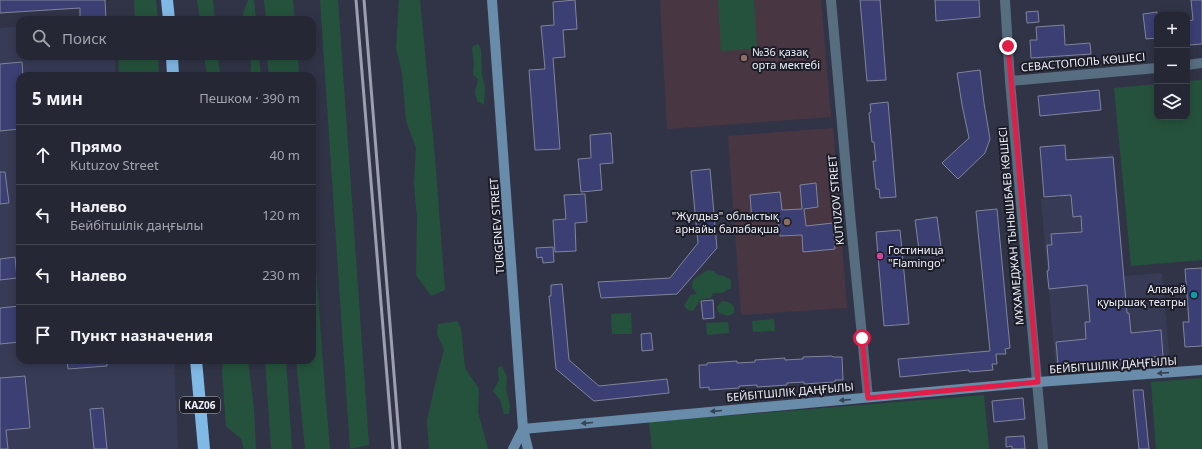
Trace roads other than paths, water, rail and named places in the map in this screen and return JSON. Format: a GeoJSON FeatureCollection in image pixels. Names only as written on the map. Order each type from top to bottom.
{"type":"FeatureCollection","features":[{"type":"Feature","properties":{"kind":"highway"},"geometry":{"type":"LineString","coordinates":[[167,0],[169,16]]}},
{"type":"Feature","properties":{"kind":"highway"},"geometry":{"type":"LineString","coordinates":[[172,60],[173,72]]}},
{"type":"Feature","properties":{"kind":"highway","name":"KАZ06"},"geometry":{"type":"LineString","coordinates":[[196,364],[204,449]]}},
{"type":"Feature","properties":{"kind":"main road","name":"TURGENEV STREET"},"geometry":{"type":"LineString","coordinates":[[492,0],[523,429],[528,449]]}},
{"type":"Feature","properties":{"kind":"main road","name":"БЕЙБІТШІЛІК ДАҢҒЫЛЫ"},"geometry":{"type":"LineString","coordinates":[[523,429],[1038,382],[1202,370]]}},
{"type":"Feature","properties":{"kind":"main road"},"geometry":{"type":"LineString","coordinates":[[514,449],[523,429]]}},
{"type":"Feature","properties":{"kind":"street","name":"KUTUZOV STREET"},"geometry":{"type":"LineString","coordinates":[[831,0],[868,398]]}},
{"type":"Feature","properties":{"kind":"street","name":"МҰХАМЕДЖАН ТЫНЫШБАЕВ КӨШЕСІ"},"geometry":{"type":"LineString","coordinates":[[1005,0],[1010,81],[1043,449]]}},
{"type":"Feature","properties":{"kind":"street"},"geometry":{"type":"LineString","coordinates":[[1190,65],[1202,64]]}},
{"type":"Feature","properties":{"kind":"street","name":"СЕВАСТОПОЛЬ КӨШЕСІ"},"geometry":{"type":"LineString","coordinates":[[1010,81],[1154,68]]}},
{"type":"Feature","properties":{"kind":"railway"},"geometry":{"type":"LineString","coordinates":[[356,0],[393,449]]}},
{"type":"Feature","properties":{"kind":"railway"},"geometry":{"type":"LineString","coordinates":[[364,0],[400,449]]}},
{"type":"Feature","properties":{"kind":"place","name":"№36 қазақ орта мектебі"},"geometry":{"type":"Point","coordinates":[744,58]}},
{"type":"Feature","properties":{"kind":"place","name":"\"Жұлдыз\" облыстық арнайы балабақша"},"geometry":{"type":"Point","coordinates":[787,222]}},
{"type":"Feature","properties":{"kind":"place","name":"Гостиница \"Flamingo\""},"geometry":{"type":"Point","coordinates":[880,256]}},
{"type":"Feature","properties":{"kind":"place","name":"Алақай қуыршақ театры"},"geometry":{"type":"Point","coordinates":[1194,295]}}]}
